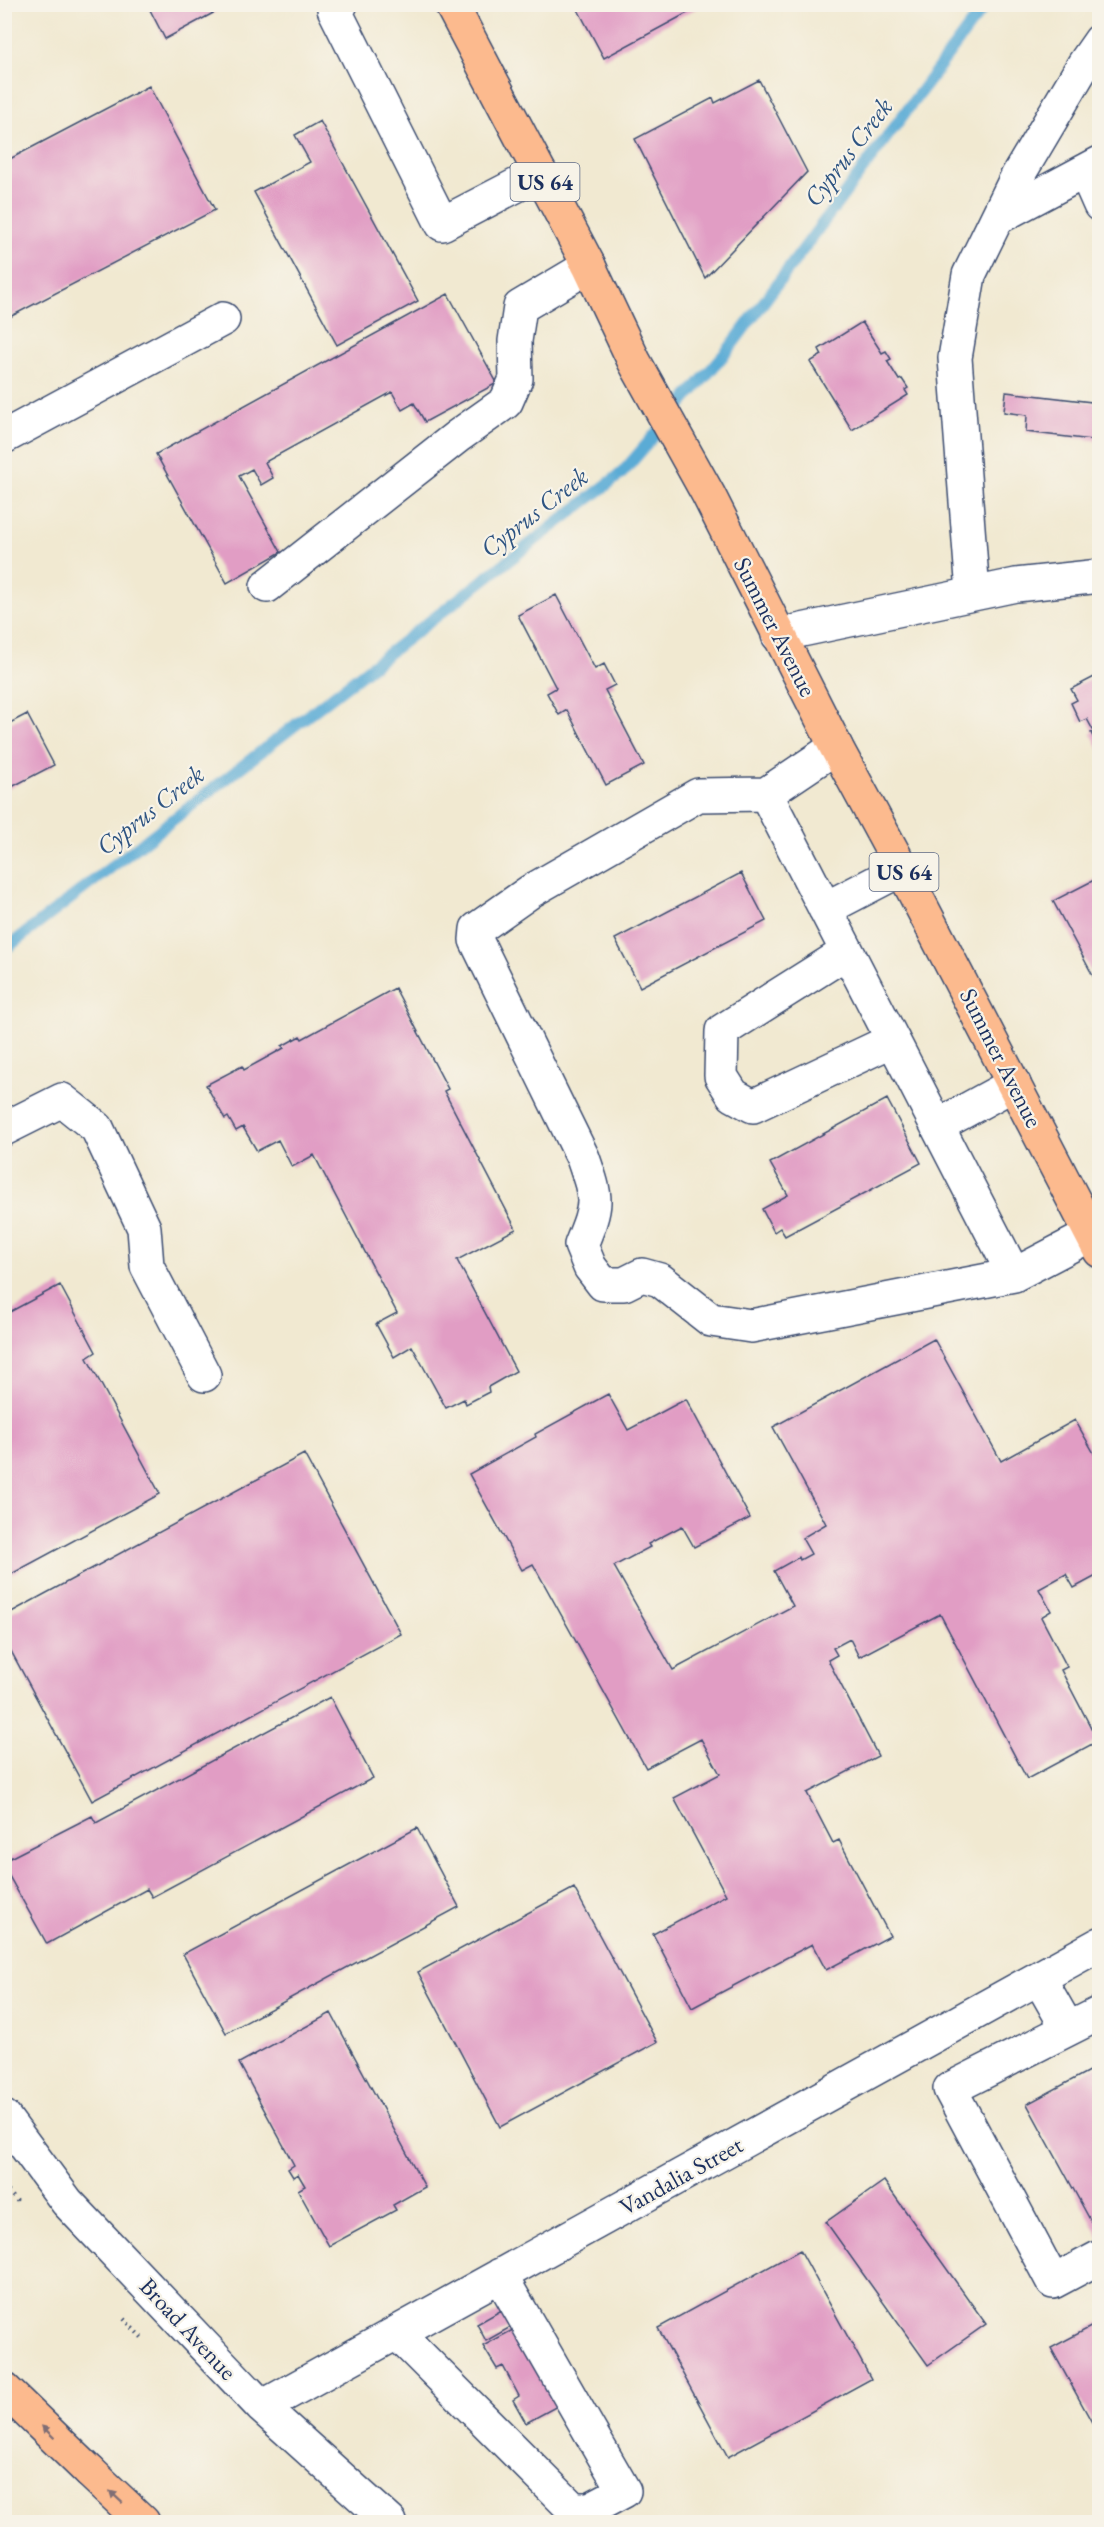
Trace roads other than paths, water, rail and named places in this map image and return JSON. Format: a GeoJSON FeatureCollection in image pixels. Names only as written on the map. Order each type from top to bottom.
{"type":"FeatureCollection","features":[{"type":"Feature","properties":{"kind":"main road","name":"Summer Avenue"},"geometry":{"type":"LineString","coordinates":[[451,4],[589,266],[634,361],[708,494],[836,747],[1097,1238]]}},
{"type":"Feature","properties":{"kind":"main road"},"geometry":{"type":"LineString","coordinates":[[4,2390],[143,2523]]}},
{"type":"Feature","properties":{"kind":"street"},"geometry":{"type":"LineString","coordinates":[[341,4],[334,9],[442,224],[540,173]]}},
{"type":"Feature","properties":{"kind":"street"},"geometry":{"type":"LineString","coordinates":[[973,594],[955,358],[969,274],[1017,177],[1100,41]]}},
{"type":"Feature","properties":{"kind":"street"},"geometry":{"type":"LineString","coordinates":[[997,218],[1093,167],[1100,205]]}},
{"type":"Feature","properties":{"kind":"street"},"geometry":{"type":"LineString","coordinates":[[267,586],[458,436],[506,402],[516,379],[515,341],[520,307],[589,266]]}},
{"type":"Feature","properties":{"kind":"street"},"geometry":{"type":"LineString","coordinates":[[4,437],[223,318]]}},
{"type":"Feature","properties":{"kind":"street"},"geometry":{"type":"LineString","coordinates":[[778,635],[1016,585],[1100,576]]}},
{"type":"Feature","properties":{"kind":"street"},"geometry":{"type":"LineString","coordinates":[[836,747],[766,794],[698,795],[531,891],[477,929],[476,940],[583,1158],[594,1190],[595,1210],[581,1245],[590,1267],[603,1284],[624,1284],[642,1275],[660,1280],[711,1320],[751,1326],[1014,1275],[1097,1238]]}},
{"type":"Feature","properties":{"kind":"street"},"geometry":{"type":"LineString","coordinates":[[766,794],[1014,1275]]}},
{"type":"Feature","properties":{"kind":"street"},"geometry":{"type":"LineString","coordinates":[[825,909],[902,869]]}},
{"type":"Feature","properties":{"kind":"street"},"geometry":{"type":"LineString","coordinates":[[847,952],[722,1031],[721,1076],[733,1095],[753,1106],[893,1040]]}},
{"type":"Feature","properties":{"kind":"street"},"geometry":{"type":"LineString","coordinates":[[937,1126],[1014,1084]]}},
{"type":"Feature","properties":{"kind":"street"},"geometry":{"type":"LineString","coordinates":[[4,1129],[62,1100],[97,1128],[144,1228],[147,1266],[204,1375]]}},
{"type":"Feature","properties":{"kind":"street","name":"Vandalia Street"},"geometry":{"type":"LineString","coordinates":[[262,2407],[1100,1944]]}},
{"type":"Feature","properties":{"kind":"street"},"geometry":{"type":"LineString","coordinates":[[1039,1978],[1068,2029]]}},
{"type":"Feature","properties":{"kind":"street"},"geometry":{"type":"LineString","coordinates":[[1100,2013],[950,2089],[1053,2282],[1100,2257]]}},
{"type":"Feature","properties":{"kind":"street","name":"Broad Avenue"},"geometry":{"type":"LineString","coordinates":[[4,2117],[67,2202],[262,2407],[390,2523]]}},
{"type":"Feature","properties":{"kind":"street"},"geometry":{"type":"LineString","coordinates":[[397,2332],[573,2509],[590,2509],[624,2491],[500,2275]]}},
{"type":"Feature","properties":{"kind":"waterway","name":"Cyprus Creek"},"geometry":{"type":"LineString","coordinates":[[4,950],[622,473],[728,350],[986,4]]}}]}
